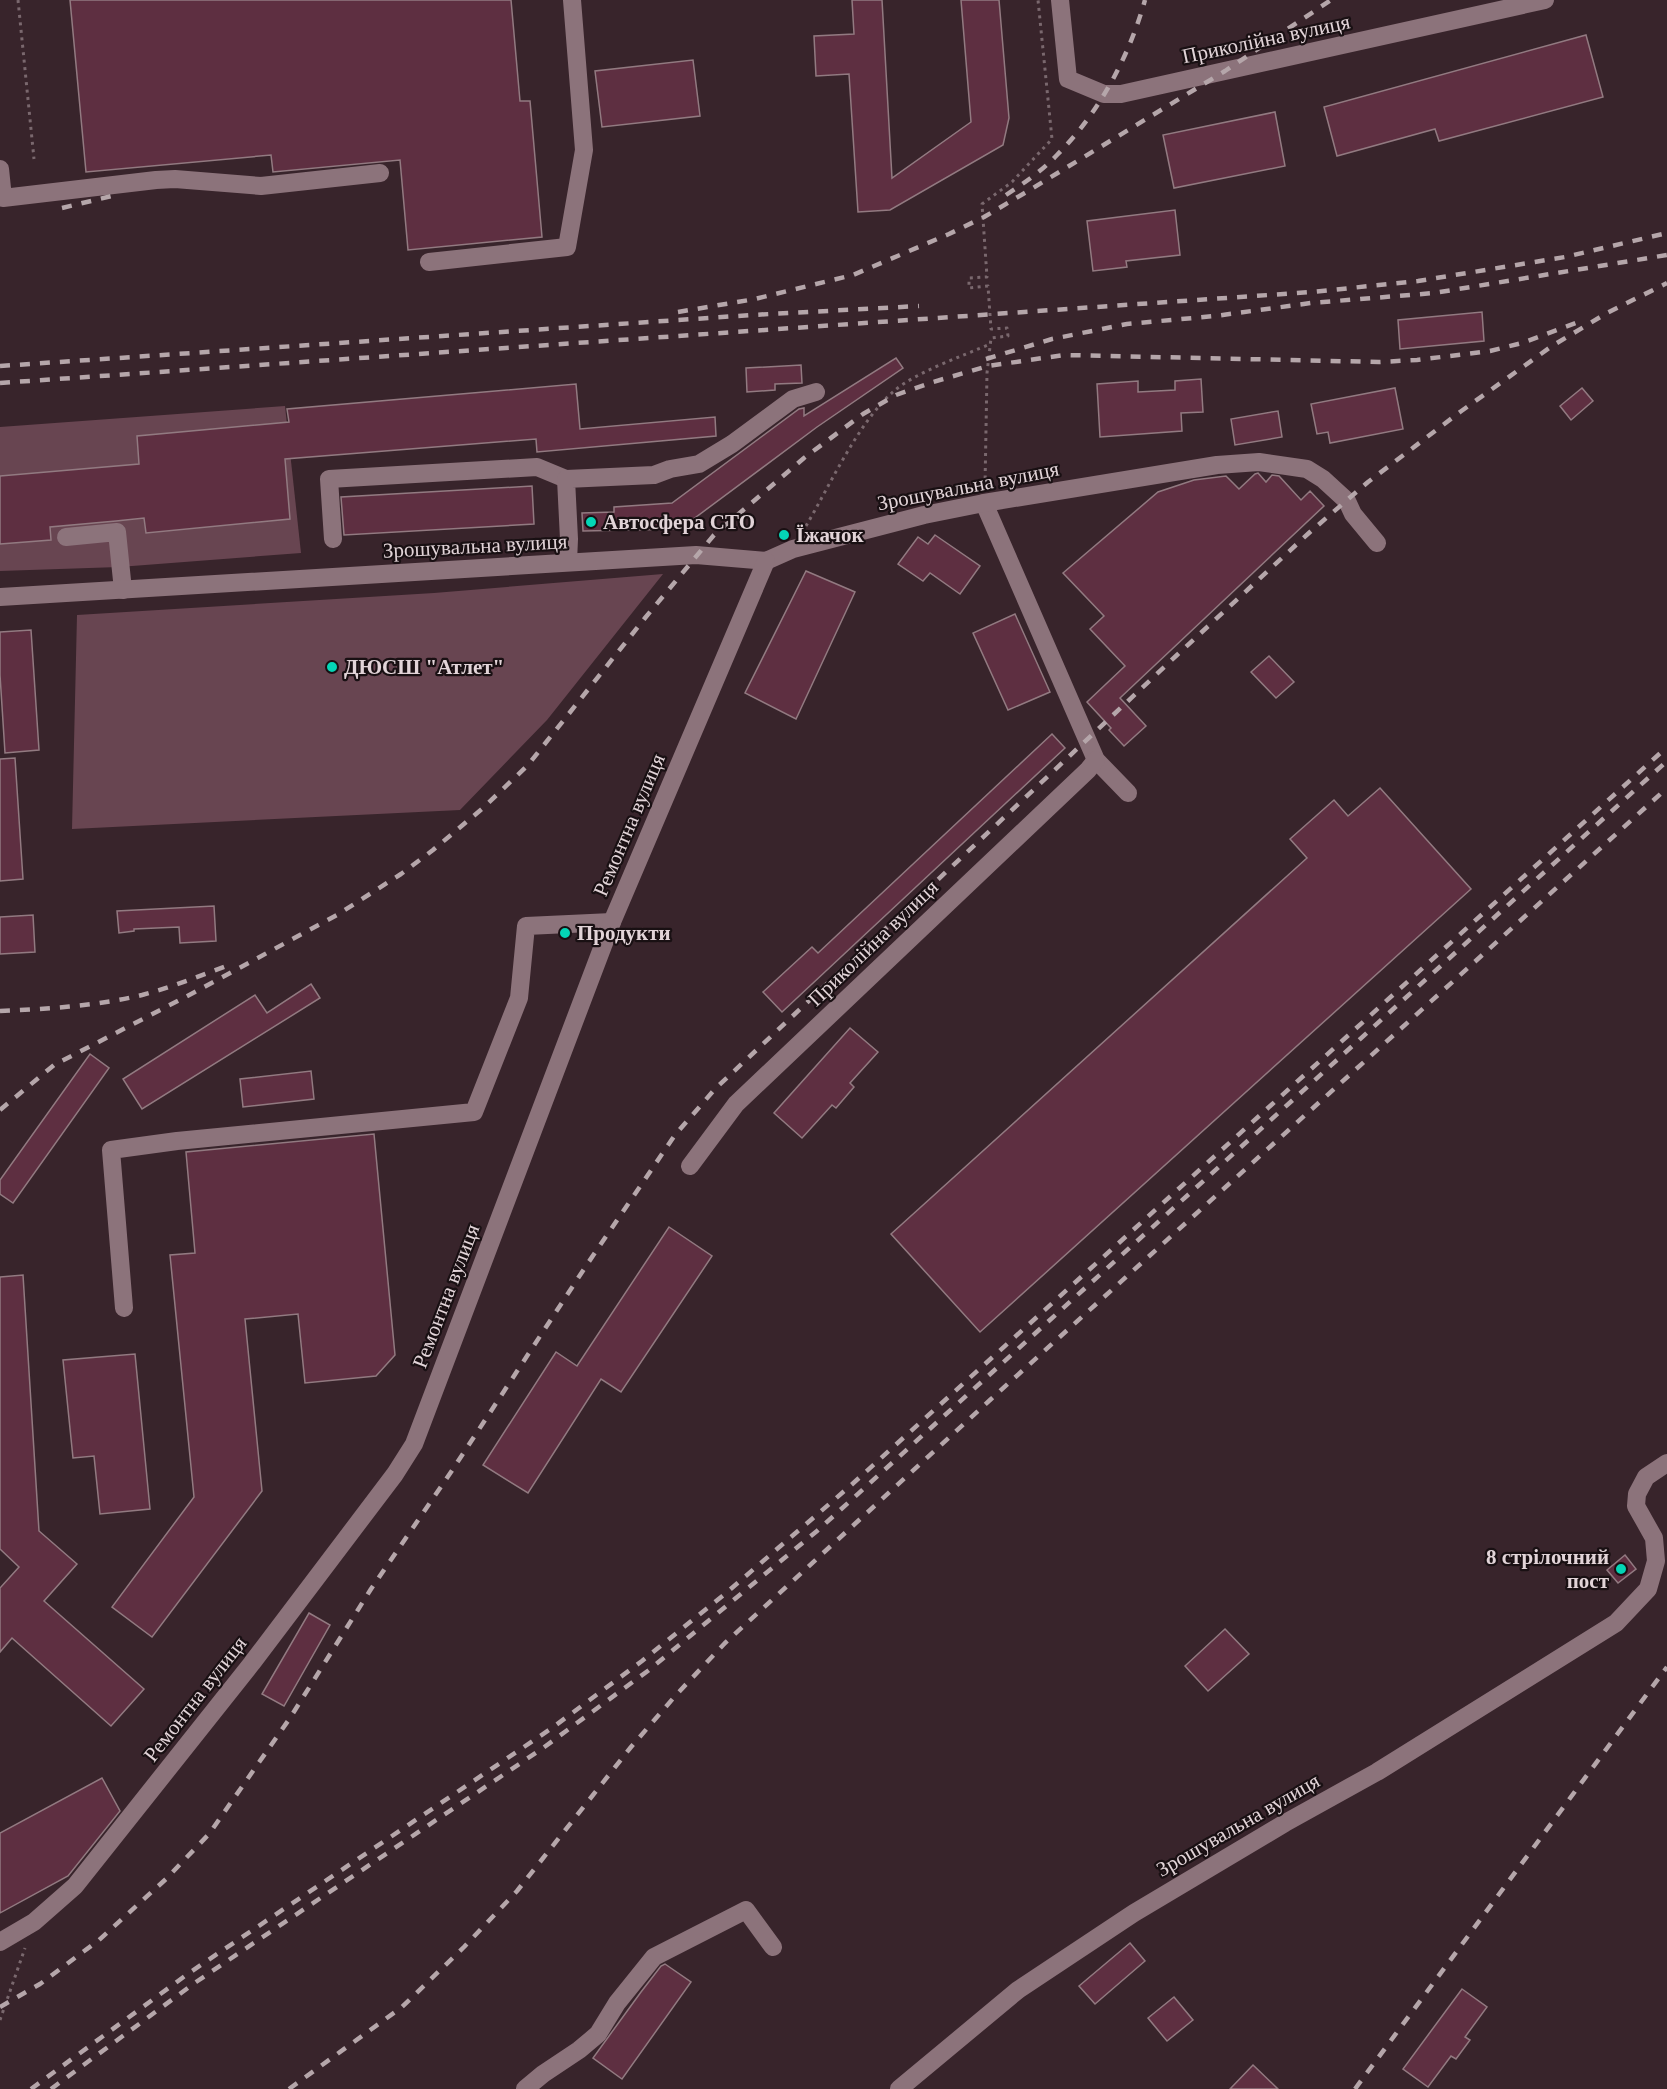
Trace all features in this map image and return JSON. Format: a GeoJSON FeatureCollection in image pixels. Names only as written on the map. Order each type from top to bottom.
{"type":"FeatureCollection","features":[{"type":"Feature","properties":{"kind":"street"},"geometry":{"type":"LineString","coordinates":[[429,262],[567,247],[584,150],[573,0]]}},
{"type":"Feature","properties":{"kind":"street","name":"Приколійна вулиця"},"geometry":{"type":"LineString","coordinates":[[1060,0],[1068,79],[1104,94],[1120,94],[1545,0]]}},
{"type":"Feature","properties":{"kind":"street"},"geometry":{"type":"LineString","coordinates":[[0,169],[3,198],[156,180],[175,179],[261,186],[380,173]]}},
{"type":"Feature","properties":{"kind":"street"},"geometry":{"type":"LineString","coordinates":[[333,539],[329,478],[537,467],[566,479],[654,475],[670,469],[699,464],[732,444],[793,399],[816,392]]}},
{"type":"Feature","properties":{"kind":"street","name":"Зрошувальна вулиця"},"geometry":{"type":"LineString","coordinates":[[0,597],[696,555],[766,561],[793,549],[924,515],[1217,465],[1259,462],[1307,469],[1323,479],[1347,501],[1353,514],[1377,543]]}},
{"type":"Feature","properties":{"kind":"street"},"geometry":{"type":"LineString","coordinates":[[566,479],[568,562]]}},
{"type":"Feature","properties":{"kind":"street"},"geometry":{"type":"LineString","coordinates":[[984,503],[1096,760],[1128,793]]}},
{"type":"Feature","properties":{"kind":"street"},"geometry":{"type":"LineString","coordinates":[[66,537],[117,532],[123,590]]}},
{"type":"Feature","properties":{"kind":"street","name":"Ремонтна вулиця"},"geometry":{"type":"LineString","coordinates":[[0,1942],[34,1922],[83,1877],[252,1663],[395,1474],[414,1444],[612,922],[766,561]]}},
{"type":"Feature","properties":{"kind":"street","name":"Приколійна вулиця"},"geometry":{"type":"LineString","coordinates":[[690,1166],[736,1104],[1096,760]]}},
{"type":"Feature","properties":{"kind":"street"},"geometry":{"type":"LineString","coordinates":[[124,1308],[111,1150],[177,1141],[474,1113],[519,998],[526,926],[612,922]]}},
{"type":"Feature","properties":{"kind":"street","name":"Зрошувальна вулиця"},"geometry":{"type":"LineString","coordinates":[[899,2089],[1018,1990],[1134,1913],[1285,1823],[1377,1772],[1616,1623],[1648,1589],[1656,1561],[1654,1538],[1636,1506],[1637,1494],[1646,1477],[1667,1463]]}},
{"type":"Feature","properties":{"kind":"street"},"geometry":{"type":"LineString","coordinates":[[525,2089],[598,2034],[617,2003],[642,1970],[654,1958],[671,1947],[746,1910],[772,1947]]}},
{"type":"Feature","properties":{"kind":"path"},"geometry":{"type":"LineString","coordinates":[[18,0],[33,159]]}},
{"type":"Feature","properties":{"kind":"path"},"geometry":{"type":"LineString","coordinates":[[984,503],[987,373],[990,344],[991,338],[1008,336],[1007,328],[991,329],[988,286],[969,288],[969,278],[987,277],[982,204],[1012,182],[1052,139],[1038,0]]}},
{"type":"Feature","properties":{"kind":"path"},"geometry":{"type":"LineString","coordinates":[[793,549],[868,420],[896,389],[931,370],[990,344]]}},
{"type":"Feature","properties":{"kind":"path"},"geometry":{"type":"LineString","coordinates":[[0,2019],[34,1922]]}},
{"type":"Feature","properties":{"kind":"shaded area"},"geometry":{"type":"Polygon","coordinates":[[[285,406],[301,553],[119,567],[0,571],[0,427],[285,406]]]}},
{"type":"Feature","properties":{"kind":"shaded area","name":"ДЮСШ \"Атлет\""},"geometry":{"type":"Polygon","coordinates":[[[663,574],[547,720],[460,810],[72,829],[77,615],[434,593],[663,574]]]}},
{"type":"Feature","properties":{"kind":"building"},"geometry":{"type":"Polygon","coordinates":[[[70,0],[511,0],[520,101],[530,101],[542,237],[408,250],[400,160],[273,172],[271,155],[86,172],[70,0]]]}},
{"type":"Feature","properties":{"kind":"building"},"geometry":{"type":"Polygon","coordinates":[[[852,0],[882,0],[892,178],[971,122],[961,0],[999,0],[1009,118],[1003,145],[890,210],[858,212],[849,74],[816,76],[814,36],[854,34],[852,0]]]}},
{"type":"Feature","properties":{"kind":"building"},"geometry":{"type":"Polygon","coordinates":[[[1586,35],[1603,97],[1439,141],[1435,129],[1337,156],[1324,107],[1586,35]]]}},
{"type":"Feature","properties":{"kind":"building"},"geometry":{"type":"Polygon","coordinates":[[[693,60],[700,116],[602,127],[595,71],[693,60]]]}},
{"type":"Feature","properties":{"kind":"building"},"geometry":{"type":"Polygon","coordinates":[[[1275,112],[1285,166],[1174,188],[1163,135],[1275,112]]]}},
{"type":"Feature","properties":{"kind":"building"},"geometry":{"type":"Polygon","coordinates":[[[1175,210],[1180,255],[1126,261],[1127,267],[1093,271],[1087,221],[1175,210]]]}},
{"type":"Feature","properties":{"kind":"building"},"geometry":{"type":"Polygon","coordinates":[[[1482,312],[1484,341],[1400,349],[1398,320],[1482,312]]]}},
{"type":"Feature","properties":{"kind":"building"},"geometry":{"type":"Polygon","coordinates":[[[896,358],[903,368],[817,427],[680,529],[583,531],[582,513],[614,512],[614,507],[672,503],[799,409],[804,408],[804,416],[896,358]]]}},
{"type":"Feature","properties":{"kind":"building"},"geometry":{"type":"Polygon","coordinates":[[[801,365],[802,383],[775,384],[775,390],[747,392],[746,368],[801,365]]]}},
{"type":"Feature","properties":{"kind":"building"},"geometry":{"type":"Polygon","coordinates":[[[1201,379],[1203,412],[1181,413],[1182,431],[1100,437],[1097,384],[1138,381],[1138,392],[1175,390],[1175,381],[1201,379]]]}},
{"type":"Feature","properties":{"kind":"building"},"geometry":{"type":"Polygon","coordinates":[[[576,384],[580,429],[715,417],[716,436],[537,452],[536,439],[285,459],[290,519],[146,533],[144,518],[50,527],[51,540],[0,544],[0,476],[139,464],[137,436],[289,422],[287,409],[576,384]]]}},
{"type":"Feature","properties":{"kind":"building"},"geometry":{"type":"Polygon","coordinates":[[[1395,388],[1403,429],[1330,443],[1328,432],[1317,434],[1311,404],[1395,388]]]}},
{"type":"Feature","properties":{"kind":"building"},"geometry":{"type":"Polygon","coordinates":[[[1582,388],[1593,401],[1571,420],[1560,406],[1582,388]]]}},
{"type":"Feature","properties":{"kind":"building"},"geometry":{"type":"Polygon","coordinates":[[[1278,411],[1282,437],[1235,445],[1231,419],[1278,411]]]}},
{"type":"Feature","properties":{"kind":"building"},"geometry":{"type":"Polygon","coordinates":[[[1258,473],[1266,482],[1272,475],[1279,476],[1301,500],[1310,491],[1324,506],[1120,698],[1146,726],[1124,746],[1087,702],[1125,666],[1090,629],[1104,616],[1063,573],[1158,492],[1194,480],[1226,476],[1239,489],[1258,473]]]}},
{"type":"Feature","properties":{"kind":"building"},"geometry":{"type":"Polygon","coordinates":[[[532,486],[534,524],[344,535],[341,497],[532,486]]]}},
{"type":"Feature","properties":{"kind":"building"},"geometry":{"type":"Polygon","coordinates":[[[935,535],[980,566],[960,594],[930,573],[923,581],[898,564],[918,537],[928,544],[935,535]]]}},
{"type":"Feature","properties":{"kind":"building"},"geometry":{"type":"Polygon","coordinates":[[[806,571],[855,592],[796,719],[745,693],[806,571]]]}},
{"type":"Feature","properties":{"kind":"building"},"geometry":{"type":"Polygon","coordinates":[[[1015,614],[1050,692],[1008,710],[973,633],[1015,614]]]}},
{"type":"Feature","properties":{"kind":"building"},"geometry":{"type":"Polygon","coordinates":[[[31,630],[39,750],[5,753],[0,632],[31,630]]]}},
{"type":"Feature","properties":{"kind":"building"},"geometry":{"type":"Polygon","coordinates":[[[1269,656],[1294,682],[1276,698],[1251,672],[1269,656]]]}},
{"type":"Feature","properties":{"kind":"building"},"geometry":{"type":"Polygon","coordinates":[[[1052,734],[1065,748],[782,1012],[763,992],[812,947],[818,953],[1052,734]]]}},
{"type":"Feature","properties":{"kind":"building"},"geometry":{"type":"Polygon","coordinates":[[[15,758],[23,879],[0,881],[0,759],[15,758]]]}},
{"type":"Feature","properties":{"kind":"building"},"geometry":{"type":"Polygon","coordinates":[[[1380,788],[1471,889],[980,1332],[891,1234],[1307,858],[1290,839],[1334,800],[1348,816],[1380,788]]]}},
{"type":"Feature","properties":{"kind":"building"},"geometry":{"type":"Polygon","coordinates":[[[214,906],[216,941],[180,943],[179,927],[134,929],[134,931],[119,933],[117,911],[214,906]]]}},
{"type":"Feature","properties":{"kind":"building"},"geometry":{"type":"Polygon","coordinates":[[[33,915],[35,952],[0,954],[0,917],[33,915]]]}},
{"type":"Feature","properties":{"kind":"building"},"geometry":{"type":"Polygon","coordinates":[[[311,984],[320,998],[142,1109],[123,1079],[255,995],[267,1013],[311,984]]]}},
{"type":"Feature","properties":{"kind":"building"},"geometry":{"type":"Polygon","coordinates":[[[850,1028],[878,1052],[850,1083],[854,1087],[836,1108],[832,1105],[802,1138],[774,1113],[850,1028]]]}},
{"type":"Feature","properties":{"kind":"building"},"geometry":{"type":"Polygon","coordinates":[[[90,1054],[109,1068],[13,1203],[0,1194],[0,1180],[90,1054]]]}},
{"type":"Feature","properties":{"kind":"building"},"geometry":{"type":"Polygon","coordinates":[[[311,1071],[314,1099],[243,1107],[240,1079],[311,1071]]]}},
{"type":"Feature","properties":{"kind":"building"},"geometry":{"type":"Polygon","coordinates":[[[374,1134],[395,1355],[376,1376],[305,1383],[298,1314],[245,1319],[262,1491],[152,1637],[112,1607],[194,1497],[170,1255],[195,1253],[186,1152],[374,1134]]]}},
{"type":"Feature","properties":{"kind":"building"},"geometry":{"type":"Polygon","coordinates":[[[669,1227],[712,1256],[621,1392],[601,1379],[528,1493],[483,1465],[556,1352],[577,1366],[669,1227]]]}},
{"type":"Feature","properties":{"kind":"building"},"geometry":{"type":"Polygon","coordinates":[[[23,1275],[39,1531],[77,1564],[44,1601],[144,1689],[111,1726],[12,1638],[0,1652],[0,1588],[19,1567],[0,1549],[0,1277],[23,1275]]]}},
{"type":"Feature","properties":{"kind":"building"},"geometry":{"type":"Polygon","coordinates":[[[135,1354],[150,1509],[100,1514],[94,1456],[73,1458],[63,1360],[135,1354]]]}},
{"type":"Feature","properties":{"kind":"building","name":"8 стрілочний пост"},"geometry":{"type":"Polygon","coordinates":[[[1625,1555],[1636,1569],[1618,1583],[1607,1570],[1625,1555]]]}},
{"type":"Feature","properties":{"kind":"building"},"geometry":{"type":"Polygon","coordinates":[[[309,1613],[330,1625],[284,1706],[262,1694],[309,1613]]]}},
{"type":"Feature","properties":{"kind":"building"},"geometry":{"type":"Polygon","coordinates":[[[1225,1629],[1249,1654],[1208,1691],[1185,1666],[1225,1629]]]}},
{"type":"Feature","properties":{"kind":"building"},"geometry":{"type":"Polygon","coordinates":[[[102,1778],[120,1811],[68,1876],[0,1913],[0,1833],[102,1778]]]}},
{"type":"Feature","properties":{"kind":"building"},"geometry":{"type":"Polygon","coordinates":[[[1130,1943],[1145,1961],[1095,2004],[1079,1986],[1130,1943]]]}},
{"type":"Feature","properties":{"kind":"building"},"geometry":{"type":"Polygon","coordinates":[[[665,1964],[691,1982],[622,2079],[593,2058],[641,1992],[665,1964]]]}},
{"type":"Feature","properties":{"kind":"building"},"geometry":{"type":"Polygon","coordinates":[[[1462,1989],[1487,2007],[1465,2037],[1470,2040],[1456,2059],[1451,2056],[1428,2087],[1403,2069],[1462,1989]]]}},
{"type":"Feature","properties":{"kind":"building"},"geometry":{"type":"Polygon","coordinates":[[[1174,1997],[1193,2020],[1167,2041],[1148,2018],[1174,1997]]]}},
{"type":"Feature","properties":{"kind":"building"},"geometry":{"type":"Polygon","coordinates":[[[1253,2065],[1278,2089],[1230,2089],[1253,2065]]]}},
{"type":"Feature","properties":{"kind":"railway"},"geometry":{"type":"LineString","coordinates":[[1006,195],[1051,161],[1072,139],[1099,103],[1121,63],[1145,0]]}},
{"type":"Feature","properties":{"kind":"railway"},"geometry":{"type":"LineString","coordinates":[[678,312],[755,299],[853,275],[949,234],[984,217],[1225,71],[1331,0]]}},
{"type":"Feature","properties":{"kind":"railway"},"geometry":{"type":"LineString","coordinates":[[62,208],[120,194]]}},
{"type":"Feature","properties":{"kind":"railway"},"geometry":{"type":"LineString","coordinates":[[0,383],[1312,292],[1418,281],[1565,257],[1667,233]]}},
{"type":"Feature","properties":{"kind":"railway"},"geometry":{"type":"LineString","coordinates":[[986,359],[1052,339],[1127,324],[1215,316],[1311,303],[1434,293],[1667,255]]}},
{"type":"Feature","properties":{"kind":"railway"},"geometry":{"type":"LineString","coordinates":[[0,2007],[40,1984],[99,1940],[166,1879],[209,1834],[290,1718],[371,1589],[588,1263],[675,1135],[715,1089],[1177,655],[1310,532],[1368,482],[1552,346],[1607,313],[1667,283]]}},
{"type":"Feature","properties":{"kind":"railway"},"geometry":{"type":"LineString","coordinates":[[0,366],[752,315],[919,306]]}},
{"type":"Feature","properties":{"kind":"railway"},"geometry":{"type":"LineString","coordinates":[[0,1110],[54,1065],[337,915],[401,874],[433,850],[483,808],[528,765],[714,535],[804,458],[863,414],[896,395],[988,366],[1064,355],[1379,362],[1417,360],[1490,351],[1522,343],[1581,321]]}},
{"type":"Feature","properties":{"kind":"railway"},"geometry":{"type":"LineString","coordinates":[[31,2089],[189,1973],[552,1728],[642,1661],[726,1593],[849,1487],[1667,747]]}},
{"type":"Feature","properties":{"kind":"railway"},"geometry":{"type":"LineString","coordinates":[[51,2089],[196,1982],[543,1748],[649,1670],[817,1531],[1667,761]]}},
{"type":"Feature","properties":{"kind":"railway"},"geometry":{"type":"LineString","coordinates":[[289,2089],[402,2007],[464,1947],[517,1891],[631,1747],[725,1643],[990,1400],[1667,788]]}},
{"type":"Feature","properties":{"kind":"railway"},"geometry":{"type":"LineString","coordinates":[[0,1011],[71,1006],[125,999],[186,981],[229,965]]}},
{"type":"Feature","properties":{"kind":"railway"},"geometry":{"type":"LineString","coordinates":[[1355,2089],[1667,1667]]}},
{"type":"Feature","properties":{"kind":"place","name":"Автосфера СТО"},"geometry":{"type":"Point","coordinates":[591,522]}},
{"type":"Feature","properties":{"kind":"place","name":"Їжачок"},"geometry":{"type":"Point","coordinates":[784,535]}},
{"type":"Feature","properties":{"kind":"place","name":"ДЮСШ \"Атлет\""},"geometry":{"type":"Point","coordinates":[332,667]}},
{"type":"Feature","properties":{"kind":"place","name":"Продукти"},"geometry":{"type":"Point","coordinates":[565,933]}},
{"type":"Feature","properties":{"kind":"place","name":"8 стрілочний пост"},"geometry":{"type":"Point","coordinates":[1621,1569]}}]}
